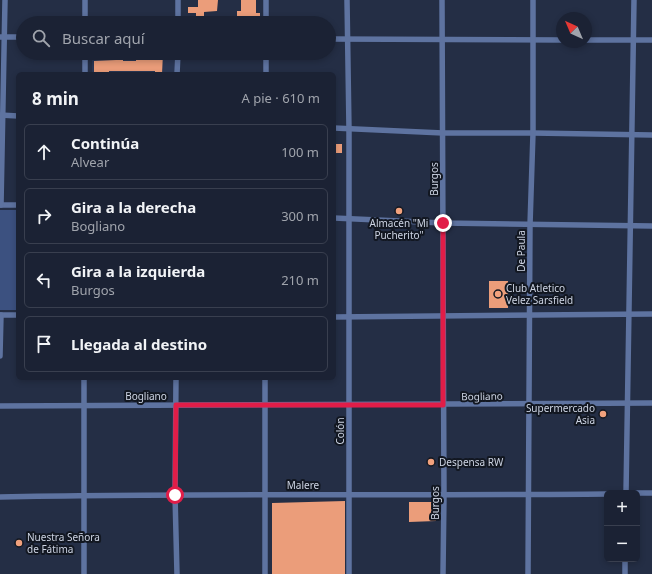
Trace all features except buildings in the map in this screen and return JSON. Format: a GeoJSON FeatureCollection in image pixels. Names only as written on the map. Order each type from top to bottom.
{"type":"FeatureCollection","features":[{"type":"Feature","properties":{"kind":"street"},"geometry":{"type":"LineString","coordinates":[[5,0],[2,37],[1,205],[16,205]]}},
{"type":"Feature","properties":{"kind":"street"},"geometry":{"type":"LineString","coordinates":[[85,0],[85,16]]}},
{"type":"Feature","properties":{"kind":"street"},"geometry":{"type":"LineString","coordinates":[[178,0],[178,16]]}},
{"type":"Feature","properties":{"kind":"street"},"geometry":{"type":"LineString","coordinates":[[266,0],[266,16]]}},
{"type":"Feature","properties":{"kind":"street","name":"Colón"},"geometry":{"type":"LineString","coordinates":[[346,0],[349,129],[349,574]]}},
{"type":"Feature","properties":{"kind":"street","name":"Burgos"},"geometry":{"type":"LineString","coordinates":[[442,0],[443,574]]}},
{"type":"Feature","properties":{"kind":"street","name":"De Paula"},"geometry":{"type":"LineString","coordinates":[[528,574],[533,0]]}},
{"type":"Feature","properties":{"kind":"street"},"geometry":{"type":"LineString","coordinates":[[626,490],[634,0]]}},
{"type":"Feature","properties":{"kind":"street"},"geometry":{"type":"LineString","coordinates":[[2,37],[16,37]]}},
{"type":"Feature","properties":{"kind":"street"},"geometry":{"type":"LineString","coordinates":[[336,40],[556,40]]}},
{"type":"Feature","properties":{"kind":"street"},"geometry":{"type":"LineString","coordinates":[[592,40],[652,40]]}},
{"type":"Feature","properties":{"kind":"street"},"geometry":{"type":"LineString","coordinates":[[85,60],[85,72]]}},
{"type":"Feature","properties":{"kind":"street"},"geometry":{"type":"LineString","coordinates":[[177,72],[178,60]]}},
{"type":"Feature","properties":{"kind":"street"},"geometry":{"type":"LineString","coordinates":[[266,60],[266,72]]}},
{"type":"Feature","properties":{"kind":"street"},"geometry":{"type":"LineString","coordinates":[[1,115],[16,116]]}},
{"type":"Feature","properties":{"kind":"street"},"geometry":{"type":"LineString","coordinates":[[336,128],[443,133],[652,135]]}},
{"type":"Feature","properties":{"kind":"street"},"geometry":{"type":"LineString","coordinates":[[336,218],[443,223],[652,226]]}},
{"type":"Feature","properties":{"kind":"street"},"geometry":{"type":"LineString","coordinates":[[336,317],[652,314]]}},
{"type":"Feature","properties":{"kind":"street"},"geometry":{"type":"LineString","coordinates":[[0,356],[0,315],[16,315]]}},
{"type":"Feature","properties":{"kind":"street"},"geometry":{"type":"LineString","coordinates":[[84,380],[84,574]]}},
{"type":"Feature","properties":{"kind":"street"},"geometry":{"type":"LineString","coordinates":[[176,380],[175,495],[177,574]]}},
{"type":"Feature","properties":{"kind":"street"},"geometry":{"type":"LineString","coordinates":[[265,380],[265,574]]}},
{"type":"Feature","properties":{"kind":"street","name":"Bogliano"},"geometry":{"type":"LineString","coordinates":[[0,406],[652,403]]}},
{"type":"Feature","properties":{"kind":"street"},"geometry":{"type":"LineString","coordinates":[[640,493],[652,493]]}},
{"type":"Feature","properties":{"kind":"street","name":"Malere"},"geometry":{"type":"LineString","coordinates":[[0,497],[265,494],[604,494]]}},
{"type":"Feature","properties":{"kind":"street"},"geometry":{"type":"LineString","coordinates":[[625,562],[625,574]]}},
{"type":"Feature","properties":{"kind":"shaded area"},"geometry":{"type":"Polygon","coordinates":[[[92,60],[175,60],[175,72],[92,72],[92,60]]]}},
{"type":"Feature","properties":{"kind":"shaded area"},"geometry":{"type":"Polygon","coordinates":[[[0,210],[16,210],[16,310],[0,310],[0,210]]]}},
{"type":"Feature","properties":{"kind":"place","name":"Almacén \"Mi Pucherito\""},"geometry":{"type":"Point","coordinates":[399,211]}},
{"type":"Feature","properties":{"kind":"place","name":"Club Atletico Velez Sarsfield"},"geometry":{"type":"Point","coordinates":[498,294]}},
{"type":"Feature","properties":{"kind":"place","name":"Supermercado Asia"},"geometry":{"type":"Point","coordinates":[603,414]}},
{"type":"Feature","properties":{"kind":"place","name":"Despensa RW"},"geometry":{"type":"Point","coordinates":[431,462]}},
{"type":"Feature","properties":{"kind":"place","name":"Nuestra Señora de Fátima"},"geometry":{"type":"Point","coordinates":[19,543]}},
{"type":"Feature","properties":{"kind":"route"},"geometry":{"type":"LineString","coordinates":[[175,495],[176,405],[443,405],[443,223]]}}]}
